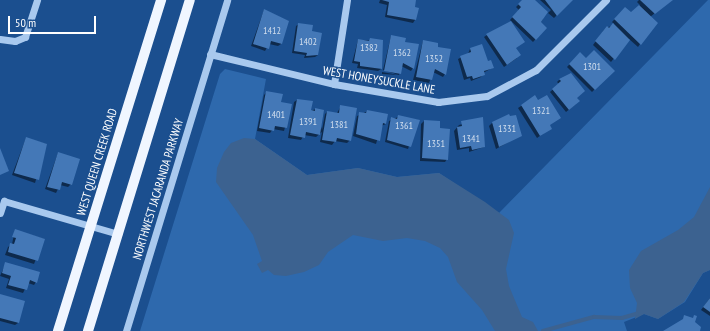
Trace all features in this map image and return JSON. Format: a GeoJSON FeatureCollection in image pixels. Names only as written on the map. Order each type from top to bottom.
{"type":"FeatureCollection","features":[{"type":"Feature","properties":{"kind":"main road","name":"WEST QUEEN CREEK ROAD"},"geometry":{"type":"LineString","coordinates":[[58,331],[160,0]]}},
{"type":"Feature","properties":{"kind":"main road"},"geometry":{"type":"LineString","coordinates":[[88,331],[190,0]]}},
{"type":"Feature","properties":{"kind":"street"},"geometry":{"type":"LineString","coordinates":[[0,39],[15,41],[25,37],[37,0]]}},
{"type":"Feature","properties":{"kind":"street","name":"NORTHWEST JACARANDA PARKWAY"},"geometry":{"type":"LineString","coordinates":[[126,331],[227,0]]}},
{"type":"Feature","properties":{"kind":"street"},"geometry":{"type":"LineString","coordinates":[[334,84],[347,0]]}},
{"type":"Feature","properties":{"kind":"street","name":"WEST HONEYSUCKLE LANE"},"geometry":{"type":"LineString","coordinates":[[210,54],[334,84],[438,102],[487,96],[536,70],[606,0]]}},
{"type":"Feature","properties":{"kind":"street"},"geometry":{"type":"LineString","coordinates":[[0,213],[4,201],[118,234]]}},
{"type":"Feature","properties":{"kind":"shaded area"},"geometry":{"type":"Polygon","coordinates":[[[708,0],[710,0],[710,270],[703,273],[685,302],[658,319],[644,314],[624,322],[627,331],[140,331],[220,74],[225,69],[266,79],[255,139],[307,175],[358,168],[397,177],[439,173],[499,213],[708,0]]]}},
{"type":"Feature","properties":{"kind":"shaded area"},"geometry":{"type":"Polygon","coordinates":[[[244,138],[255,139],[307,175],[358,168],[397,177],[439,173],[485,202],[509,220],[514,233],[506,269],[509,286],[522,317],[533,322],[538,331],[495,331],[482,310],[457,282],[448,257],[440,248],[425,241],[407,238],[383,241],[353,235],[328,252],[319,265],[304,272],[286,276],[274,275],[268,270],[262,273],[257,264],[262,261],[253,235],[216,182],[217,168],[224,152],[231,143],[244,138]]]}},
{"type":"Feature","properties":{"kind":"shaded area"},"geometry":{"type":"Polygon","coordinates":[[[710,187],[710,270],[703,273],[684,302],[658,319],[644,314],[635,319],[637,303],[630,288],[629,270],[641,251],[678,230],[694,217],[710,187]]]}},
{"type":"Feature","properties":{"kind":"building"},"geometry":{"type":"Polygon","coordinates":[[[382,0],[416,0],[415,7],[419,8],[416,20],[387,15],[389,2],[382,0]]]}},
{"type":"Feature","properties":{"kind":"building"},"geometry":{"type":"Polygon","coordinates":[[[522,0],[535,0],[548,12],[541,22],[547,28],[536,40],[512,17],[521,7],[518,4],[522,0]]]}},
{"type":"Feature","properties":{"kind":"building"},"geometry":{"type":"Polygon","coordinates":[[[545,0],[573,0],[557,16],[545,0]]]}},
{"type":"Feature","properties":{"kind":"building"},"geometry":{"type":"Polygon","coordinates":[[[640,0],[673,0],[655,14],[640,0]]]}},
{"type":"Feature","properties":{"kind":"building"},"geometry":{"type":"Polygon","coordinates":[[[639,5],[658,23],[641,45],[614,19],[625,7],[631,12],[639,5]]]}},
{"type":"Feature","properties":{"kind":"building"},"geometry":{"type":"Polygon","coordinates":[[[264,9],[289,21],[282,44],[271,41],[269,49],[253,44],[264,9]]]}},
{"type":"Feature","properties":{"kind":"building"},"geometry":{"type":"Polygon","coordinates":[[[511,21],[525,42],[516,48],[521,55],[507,65],[486,34],[511,21]]]}},
{"type":"Feature","properties":{"kind":"building"},"geometry":{"type":"Polygon","coordinates":[[[298,23],[313,25],[312,31],[322,33],[318,55],[306,56],[307,53],[294,51],[298,23]]]}},
{"type":"Feature","properties":{"kind":"building"},"geometry":{"type":"Polygon","coordinates":[[[613,23],[630,40],[615,60],[595,41],[607,26],[609,28],[613,23]]]}},
{"type":"Feature","properties":{"kind":"building"},"geometry":{"type":"Polygon","coordinates":[[[391,35],[406,38],[405,42],[419,44],[414,69],[403,63],[401,74],[384,71],[391,35]]]}},
{"type":"Feature","properties":{"kind":"building"},"geometry":{"type":"Polygon","coordinates":[[[370,38],[383,40],[382,69],[360,66],[360,62],[354,61],[358,39],[369,41],[370,38]]]}},
{"type":"Feature","properties":{"kind":"building"},"geometry":{"type":"Polygon","coordinates":[[[423,40],[438,43],[438,47],[451,49],[446,75],[435,69],[432,80],[416,77],[423,40]]]}},
{"type":"Feature","properties":{"kind":"building"},"geometry":{"type":"Polygon","coordinates":[[[482,44],[488,61],[491,60],[494,68],[484,71],[485,75],[473,79],[472,76],[467,77],[460,56],[471,52],[470,48],[482,44]]]}},
{"type":"Feature","properties":{"kind":"building"},"geometry":{"type":"Polygon","coordinates":[[[594,50],[615,71],[595,90],[569,64],[580,52],[586,58],[594,50]]]}},
{"type":"Feature","properties":{"kind":"building"},"geometry":{"type":"Polygon","coordinates":[[[571,73],[585,91],[577,98],[580,101],[569,110],[552,89],[561,81],[559,79],[571,73]]]}},
{"type":"Feature","properties":{"kind":"building"},"geometry":{"type":"Polygon","coordinates":[[[266,91],[283,94],[281,102],[292,104],[287,128],[275,126],[274,131],[259,128],[266,91]]]}},
{"type":"Feature","properties":{"kind":"building"},"geometry":{"type":"Polygon","coordinates":[[[535,95],[538,100],[547,95],[561,118],[550,125],[552,129],[540,136],[521,105],[535,95]]]}},
{"type":"Feature","properties":{"kind":"building"},"geometry":{"type":"Polygon","coordinates":[[[297,99],[313,101],[311,110],[315,111],[315,108],[324,110],[320,135],[306,132],[305,138],[290,135],[297,99]]]}},
{"type":"Feature","properties":{"kind":"building"},"geometry":{"type":"Polygon","coordinates":[[[340,105],[357,108],[351,141],[337,138],[336,142],[322,140],[327,111],[339,113],[340,105]]]}},
{"type":"Feature","properties":{"kind":"building"},"geometry":{"type":"Polygon","coordinates":[[[367,110],[388,114],[386,124],[383,123],[380,141],[356,134],[359,112],[366,113],[367,110]]]}},
{"type":"Feature","properties":{"kind":"building"},"geometry":{"type":"Polygon","coordinates":[[[509,114],[510,116],[516,115],[522,136],[499,147],[492,122],[509,114]]]}},
{"type":"Feature","properties":{"kind":"building"},"geometry":{"type":"Polygon","coordinates":[[[398,115],[420,120],[411,147],[387,140],[391,117],[397,119],[398,115]]]}},
{"type":"Feature","properties":{"kind":"building"},"geometry":{"type":"Polygon","coordinates":[[[483,117],[485,147],[472,150],[471,146],[460,148],[457,127],[462,126],[461,121],[483,117]]]}},
{"type":"Feature","properties":{"kind":"building"},"geometry":{"type":"Polygon","coordinates":[[[424,120],[440,121],[440,128],[450,129],[448,160],[422,158],[424,120]]]}},
{"type":"Feature","properties":{"kind":"building"},"geometry":{"type":"Polygon","coordinates":[[[26,137],[47,144],[39,180],[14,173],[26,137]]]}},
{"type":"Feature","properties":{"kind":"building"},"geometry":{"type":"Polygon","coordinates":[[[0,148],[9,171],[0,175],[0,148]]]}},
{"type":"Feature","properties":{"kind":"building"},"geometry":{"type":"Polygon","coordinates":[[[58,152],[80,159],[72,185],[62,182],[60,190],[47,187],[58,152]]]}},
{"type":"Feature","properties":{"kind":"building"},"geometry":{"type":"Polygon","coordinates":[[[15,229],[45,239],[38,261],[8,252],[10,243],[14,244],[16,238],[12,237],[15,229]]]}},
{"type":"Feature","properties":{"kind":"building"},"geometry":{"type":"Polygon","coordinates":[[[5,262],[40,272],[37,283],[30,280],[27,290],[8,285],[11,276],[2,273],[5,262]]]}},
{"type":"Feature","properties":{"kind":"building"},"geometry":{"type":"Polygon","coordinates":[[[0,294],[25,301],[19,323],[0,318],[0,294]]]}},
{"type":"Feature","properties":{"kind":"building"},"geometry":{"type":"Polygon","coordinates":[[[710,298],[710,312],[703,307],[710,298]]]}},
{"type":"Feature","properties":{"kind":"building"},"geometry":{"type":"Polygon","coordinates":[[[684,315],[693,318],[694,315],[697,316],[695,322],[701,327],[700,331],[663,331],[683,319],[684,315]]]}},
{"type":"Feature","properties":{"kind":"waterway"},"geometry":{"type":"LineString","coordinates":[[543,331],[594,317],[622,318],[636,314]]}}]}
